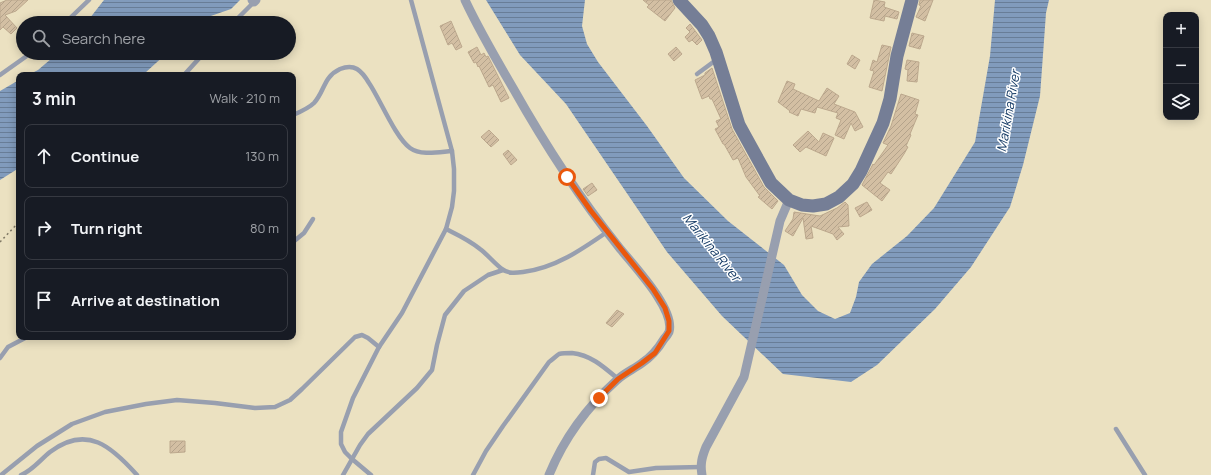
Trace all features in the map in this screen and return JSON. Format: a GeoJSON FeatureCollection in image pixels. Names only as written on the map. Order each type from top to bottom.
{"type":"FeatureCollection","features":[{"type":"Feature","properties":{"kind":"street"},"geometry":{"type":"LineString","coordinates":[[465,0],[479,29],[545,142],[580,195],[607,232],[653,289],[665,308],[669,321],[669,331],[655,353],[618,379],[589,409],[566,438],[549,475]]}},
{"type":"Feature","properties":{"kind":"street"},"geometry":{"type":"LineString","coordinates":[[679,0],[702,25],[709,36],[739,125],[771,182],[789,200],[802,205],[813,206],[826,204],[839,197],[853,184],[861,171],[883,123],[890,100],[897,56],[912,0]]}},
{"type":"Feature","properties":{"kind":"street"},"geometry":{"type":"LineString","coordinates":[[701,471],[702,457],[706,447],[744,377],[778,229],[789,200]]}},
{"type":"Feature","properties":{"kind":"lane"},"geometry":{"type":"LineString","coordinates":[[72,16],[89,0]]}},
{"type":"Feature","properties":{"kind":"lane"},"geometry":{"type":"LineString","coordinates":[[371,475],[345,452],[341,444],[341,432],[353,398],[379,347],[402,313],[446,229],[452,207],[454,191],[452,151],[411,0]]}},
{"type":"Feature","properties":{"kind":"lane"},"geometry":{"type":"LineString","coordinates":[[240,16],[254,1]]}},
{"type":"Feature","properties":{"kind":"lane"},"geometry":{"type":"LineString","coordinates":[[0,75],[21,60]]}},
{"type":"Feature","properties":{"kind":"lane"},"geometry":{"type":"LineString","coordinates":[[187,72],[198,60]]}},
{"type":"Feature","properties":{"kind":"lane"},"geometry":{"type":"LineString","coordinates":[[697,74],[718,60]]}},
{"type":"Feature","properties":{"kind":"lane"},"geometry":{"type":"LineString","coordinates":[[296,113],[314,103],[322,91],[327,79],[338,70],[348,66],[357,68],[364,75],[402,140],[409,148],[417,152],[430,153],[452,151]]}},
{"type":"Feature","properties":{"kind":"lane"},"geometry":{"type":"LineString","coordinates":[[296,240],[304,233],[313,219]]}},
{"type":"Feature","properties":{"kind":"lane"},"geometry":{"type":"LineString","coordinates":[[446,229],[468,239],[503,270],[514,273],[533,271],[555,264],[576,253],[607,232]]}},
{"type":"Feature","properties":{"kind":"lane"},"geometry":{"type":"LineString","coordinates":[[343,475],[368,434],[417,388],[432,370],[445,315],[464,291],[488,275],[503,270]]}},
{"type":"Feature","properties":{"kind":"lane"},"geometry":{"type":"LineString","coordinates":[[1,475],[37,446],[72,424],[105,412],[177,400],[255,408],[275,407],[290,400],[355,337],[362,335],[379,347]]}},
{"type":"Feature","properties":{"kind":"lane"},"geometry":{"type":"LineString","coordinates":[[0,358],[8,347],[21,340]]}},
{"type":"Feature","properties":{"kind":"lane"},"geometry":{"type":"LineString","coordinates":[[473,475],[486,451],[503,426],[549,362],[559,354],[580,354],[590,358],[618,379]]}},
{"type":"Feature","properties":{"kind":"lane"},"geometry":{"type":"LineString","coordinates":[[1116,429],[1145,475]]}},
{"type":"Feature","properties":{"kind":"lane"},"geometry":{"type":"LineString","coordinates":[[21,475],[33,468],[51,452],[67,442],[83,438],[104,444],[122,458],[137,475]]}},
{"type":"Feature","properties":{"kind":"lane"},"geometry":{"type":"LineString","coordinates":[[593,475],[595,462],[599,459],[606,458],[629,472],[656,468],[701,471]]}},
{"type":"Feature","properties":{"kind":"path"},"geometry":{"type":"LineString","coordinates":[[0,242],[16,225]]}},
{"type":"Feature","properties":{"kind":"water"},"geometry":{"type":"Polygon","coordinates":[[[104,0],[240,0],[231,9],[211,16],[91,16],[104,0]]]}},
{"type":"Feature","properties":{"kind":"water","name":"Marikina River"},"geometry":{"type":"Polygon","coordinates":[[[486,0],[585,0],[582,26],[587,44],[598,62],[647,126],[684,178],[728,221],[784,265],[802,295],[818,311],[835,319],[850,313],[856,297],[859,282],[872,264],[907,236],[934,208],[975,142],[990,56],[995,0],[1049,0],[1046,13],[1040,96],[1023,165],[1010,207],[971,267],[935,309],[877,365],[851,382],[783,374],[722,316],[667,252],[566,104],[520,55],[486,0]]]}},
{"type":"Feature","properties":{"kind":"water"},"geometry":{"type":"Polygon","coordinates":[[[50,60],[159,60],[146,72],[34,72],[50,60]]]}},
{"type":"Feature","properties":{"kind":"water"},"geometry":{"type":"Polygon","coordinates":[[[16,82],[16,170],[0,180],[0,91],[16,82]]]}},
{"type":"Feature","properties":{"kind":"building"},"geometry":{"type":"Polygon","coordinates":[[[7,0],[28,0],[16,11],[5,15],[16,27],[16,29],[11,34],[3,27],[0,30],[0,3],[7,0]]]}},
{"type":"Feature","properties":{"kind":"building"},"geometry":{"type":"Polygon","coordinates":[[[643,0],[671,0],[675,8],[665,21],[647,7],[649,5],[643,0]]]}},
{"type":"Feature","properties":{"kind":"building"},"geometry":{"type":"Polygon","coordinates":[[[874,0],[885,2],[884,7],[899,12],[897,19],[885,16],[884,21],[870,18],[874,0]]]}},
{"type":"Feature","properties":{"kind":"building"},"geometry":{"type":"Polygon","coordinates":[[[920,0],[933,0],[925,21],[916,17],[921,6],[919,5],[920,0]]]}},
{"type":"Feature","properties":{"kind":"building"},"geometry":{"type":"Polygon","coordinates":[[[451,21],[462,47],[456,50],[452,43],[448,45],[440,26],[451,21]]]}},
{"type":"Feature","properties":{"kind":"building"},"geometry":{"type":"Polygon","coordinates":[[[690,24],[702,40],[697,45],[692,40],[689,42],[685,37],[690,32],[686,28],[690,24]]]}},
{"type":"Feature","properties":{"kind":"building"},"geometry":{"type":"Polygon","coordinates":[[[912,33],[924,36],[920,49],[909,46],[912,33]]]}},
{"type":"Feature","properties":{"kind":"building"},"geometry":{"type":"Polygon","coordinates":[[[882,45],[891,47],[882,91],[869,87],[874,71],[870,70],[873,60],[877,62],[882,45]]]}},
{"type":"Feature","properties":{"kind":"building"},"geometry":{"type":"Polygon","coordinates":[[[477,47],[481,55],[484,53],[486,57],[488,56],[509,98],[501,102],[493,85],[489,87],[479,66],[478,67],[476,62],[474,63],[468,52],[477,47]]]}},
{"type":"Feature","properties":{"kind":"building"},"geometry":{"type":"Polygon","coordinates":[[[676,47],[682,54],[674,61],[668,54],[676,47]]]}},
{"type":"Feature","properties":{"kind":"building"},"geometry":{"type":"Polygon","coordinates":[[[852,55],[860,60],[855,69],[847,64],[852,55]]]}},
{"type":"Feature","properties":{"kind":"building"},"geometry":{"type":"Polygon","coordinates":[[[907,60],[919,62],[917,82],[907,81],[908,70],[905,69],[907,60]]]}},
{"type":"Feature","properties":{"kind":"building"},"geometry":{"type":"Polygon","coordinates":[[[712,68],[732,129],[764,187],[778,201],[772,209],[758,197],[760,196],[746,177],[738,158],[733,160],[723,144],[715,129],[719,127],[716,121],[721,119],[712,99],[710,99],[709,96],[702,99],[695,80],[705,75],[705,73],[712,68]]]}},
{"type":"Feature","properties":{"kind":"building"},"geometry":{"type":"Polygon","coordinates":[[[787,81],[795,84],[793,89],[819,101],[827,88],[839,96],[834,104],[855,112],[863,127],[855,131],[851,123],[844,139],[835,135],[841,120],[836,118],[838,113],[817,107],[815,113],[801,109],[798,116],[789,112],[790,111],[778,102],[787,81]]]}},
{"type":"Feature","properties":{"kind":"building"},"geometry":{"type":"Polygon","coordinates":[[[901,94],[919,100],[915,114],[918,115],[906,146],[908,147],[891,174],[888,172],[880,183],[890,190],[882,201],[862,185],[873,164],[874,165],[888,145],[883,143],[891,126],[901,94]]]}},
{"type":"Feature","properties":{"kind":"building"},"geometry":{"type":"Polygon","coordinates":[[[489,130],[499,140],[491,147],[481,137],[489,130]]]}},
{"type":"Feature","properties":{"kind":"building"},"geometry":{"type":"Polygon","coordinates":[[[808,131],[819,142],[823,133],[834,138],[826,156],[806,147],[800,152],[793,145],[808,131]]]}},
{"type":"Feature","properties":{"kind":"building"},"geometry":{"type":"Polygon","coordinates":[[[508,150],[517,160],[511,165],[503,154],[508,150]]]}},
{"type":"Feature","properties":{"kind":"building"},"geometry":{"type":"Polygon","coordinates":[[[592,183],[597,190],[588,196],[583,189],[592,183]]]}},
{"type":"Feature","properties":{"kind":"building"},"geometry":{"type":"Polygon","coordinates":[[[845,202],[848,205],[849,226],[838,227],[844,234],[837,240],[833,234],[811,226],[813,238],[806,239],[803,218],[793,236],[785,231],[793,219],[794,212],[820,216],[837,208],[845,202]]]}},
{"type":"Feature","properties":{"kind":"building"},"geometry":{"type":"Polygon","coordinates":[[[867,202],[872,210],[860,217],[855,208],[867,202]]]}},
{"type":"Feature","properties":{"kind":"building"},"geometry":{"type":"Polygon","coordinates":[[[617,310],[624,314],[612,327],[606,323],[617,310]]]}},
{"type":"Feature","properties":{"kind":"building"},"geometry":{"type":"Polygon","coordinates":[[[170,441],[185,441],[185,452],[170,453],[170,441]]]}},
{"type":"Feature","properties":{"kind":"route"},"geometry":{"type":"LineString","coordinates":[[567,177],[591,211],[653,289],[665,308],[669,321],[669,331],[655,353],[618,379],[599,398]]}}]}
